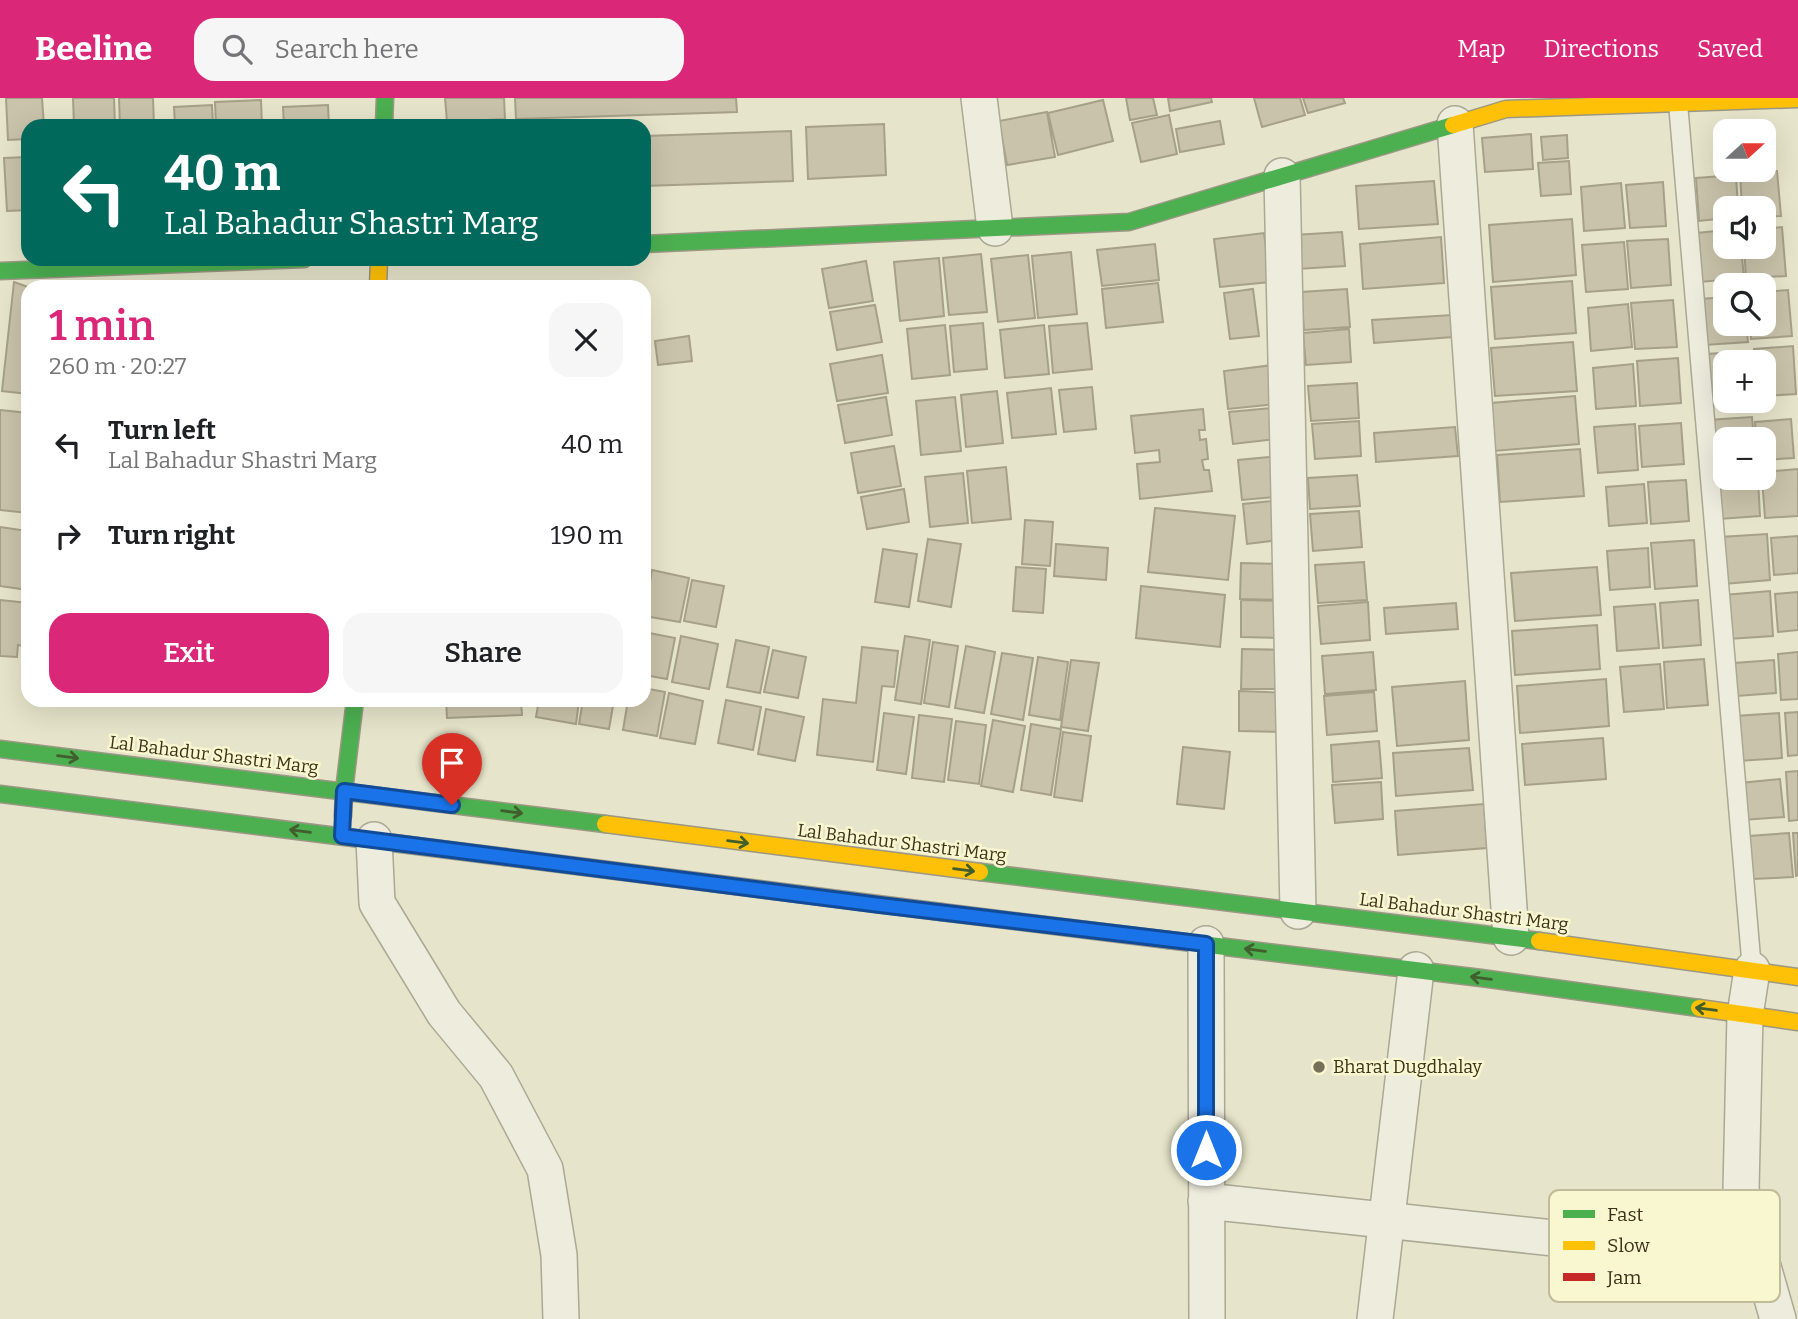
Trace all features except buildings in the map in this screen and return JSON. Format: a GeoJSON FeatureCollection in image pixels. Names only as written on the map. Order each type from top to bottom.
{"type":"FeatureCollection","features":[{"type":"Feature","properties":{"kind":"main road"},"geometry":{"type":"LineString","coordinates":[[384,119],[385,98]]}},
{"type":"Feature","properties":{"kind":"main road"},"geometry":{"type":"LineString","coordinates":[[651,244],[1129,222],[1455,124],[1504,104],[1798,99]]}},
{"type":"Feature","properties":{"kind":"main road"},"geometry":{"type":"LineString","coordinates":[[0,271],[85,277],[219,266]]}},
{"type":"Feature","properties":{"kind":"main road"},"geometry":{"type":"LineString","coordinates":[[354,707],[344,791],[358,838]]}},
{"type":"Feature","properties":{"kind":"main road","name":"Lal Bahadur Shastri Marg"},"geometry":{"type":"LineString","coordinates":[[0,749],[1511,937],[1798,977]]}},
{"type":"Feature","properties":{"kind":"main road"},"geometry":{"type":"LineString","coordinates":[[0,794],[1416,970],[1798,1022]]}},
{"type":"Feature","properties":{"kind":"street"},"geometry":{"type":"LineString","coordinates":[[979,98],[995,228]]}},
{"type":"Feature","properties":{"kind":"street"},"geometry":{"type":"LineString","coordinates":[[1455,124],[1511,937]]}},
{"type":"Feature","properties":{"kind":"street"},"geometry":{"type":"LineString","coordinates":[[1282,176],[1298,911]]}},
{"type":"Feature","properties":{"kind":"street"},"geometry":{"type":"LineString","coordinates":[[358,838],[377,902],[444,1013],[496,1076],[545,1169],[559,1255],[561,1319]]}},
{"type":"Feature","properties":{"kind":"street"},"geometry":{"type":"LineString","coordinates":[[1206,944],[1207,1319]]}},
{"type":"Feature","properties":{"kind":"street"},"geometry":{"type":"LineString","coordinates":[[1375,1319],[1416,970]]}},
{"type":"Feature","properties":{"kind":"street"},"geometry":{"type":"LineString","coordinates":[[1741,1190],[1745,1015],[1752,970]]}},
{"type":"Feature","properties":{"kind":"street"},"geometry":{"type":"LineString","coordinates":[[1206,1201],[1549,1237]]}},
{"type":"Feature","properties":{"kind":"street"},"geometry":{"type":"LineString","coordinates":[[1773,1302],[1778,1319]]}},
{"type":"Feature","properties":{"kind":"lane"},"geometry":{"type":"LineString","coordinates":[[1678,103],[1752,970]]}},
{"type":"Feature","properties":{"kind":"traffic: fast"},"geometry":{"type":"LineString","coordinates":[[384,119],[385,98]]}},
{"type":"Feature","properties":{"kind":"traffic: fast"},"geometry":{"type":"LineString","coordinates":[[651,244],[1129,222],[1453,125]]}},
{"type":"Feature","properties":{"kind":"traffic: fast"},"geometry":{"type":"LineString","coordinates":[[0,271],[127,266]]}},
{"type":"Feature","properties":{"kind":"traffic: fast"},"geometry":{"type":"LineString","coordinates":[[343,816],[354,707]]}},
{"type":"Feature","properties":{"kind":"traffic: fast"},"geometry":{"type":"LineString","coordinates":[[0,749],[605,824]]}},
{"type":"Feature","properties":{"kind":"traffic: fast"},"geometry":{"type":"LineString","coordinates":[[0,794],[505,857]]}},
{"type":"Feature","properties":{"kind":"traffic: fast"},"geometry":{"type":"LineString","coordinates":[[980,872],[1539,941]]}},
{"type":"Feature","properties":{"kind":"traffic: fast"},"geometry":{"type":"LineString","coordinates":[[1168,940],[1699,1008]]}},
{"type":"Feature","properties":{"kind":"traffic: slow"},"geometry":{"type":"LineString","coordinates":[[1453,125],[1506,109],[1798,99]]}},
{"type":"Feature","properties":{"kind":"traffic: slow"},"geometry":{"type":"LineString","coordinates":[[378,280],[379,266]]}},
{"type":"Feature","properties":{"kind":"traffic: slow"},"geometry":{"type":"LineString","coordinates":[[605,824],[980,872]]}},
{"type":"Feature","properties":{"kind":"traffic: slow"},"geometry":{"type":"LineString","coordinates":[[505,857],[941,912]]}},
{"type":"Feature","properties":{"kind":"traffic: slow"},"geometry":{"type":"LineString","coordinates":[[1539,941],[1798,977]]}},
{"type":"Feature","properties":{"kind":"traffic: slow"},"geometry":{"type":"LineString","coordinates":[[1699,1008],[1798,1022]]}},
{"type":"Feature","properties":{"kind":"traffic: jam"},"geometry":{"type":"LineString","coordinates":[[941,912],[1168,940]]}},
{"type":"Feature","properties":{"kind":"place","name":"Bharat Dugdhalay"},"geometry":{"type":"Point","coordinates":[1319,1067]}},
{"type":"Feature","properties":{"kind":"route"},"geometry":{"type":"LineString","coordinates":[[452,805],[344,791],[342,836],[1206,944],[1206,1150]]}}]}
